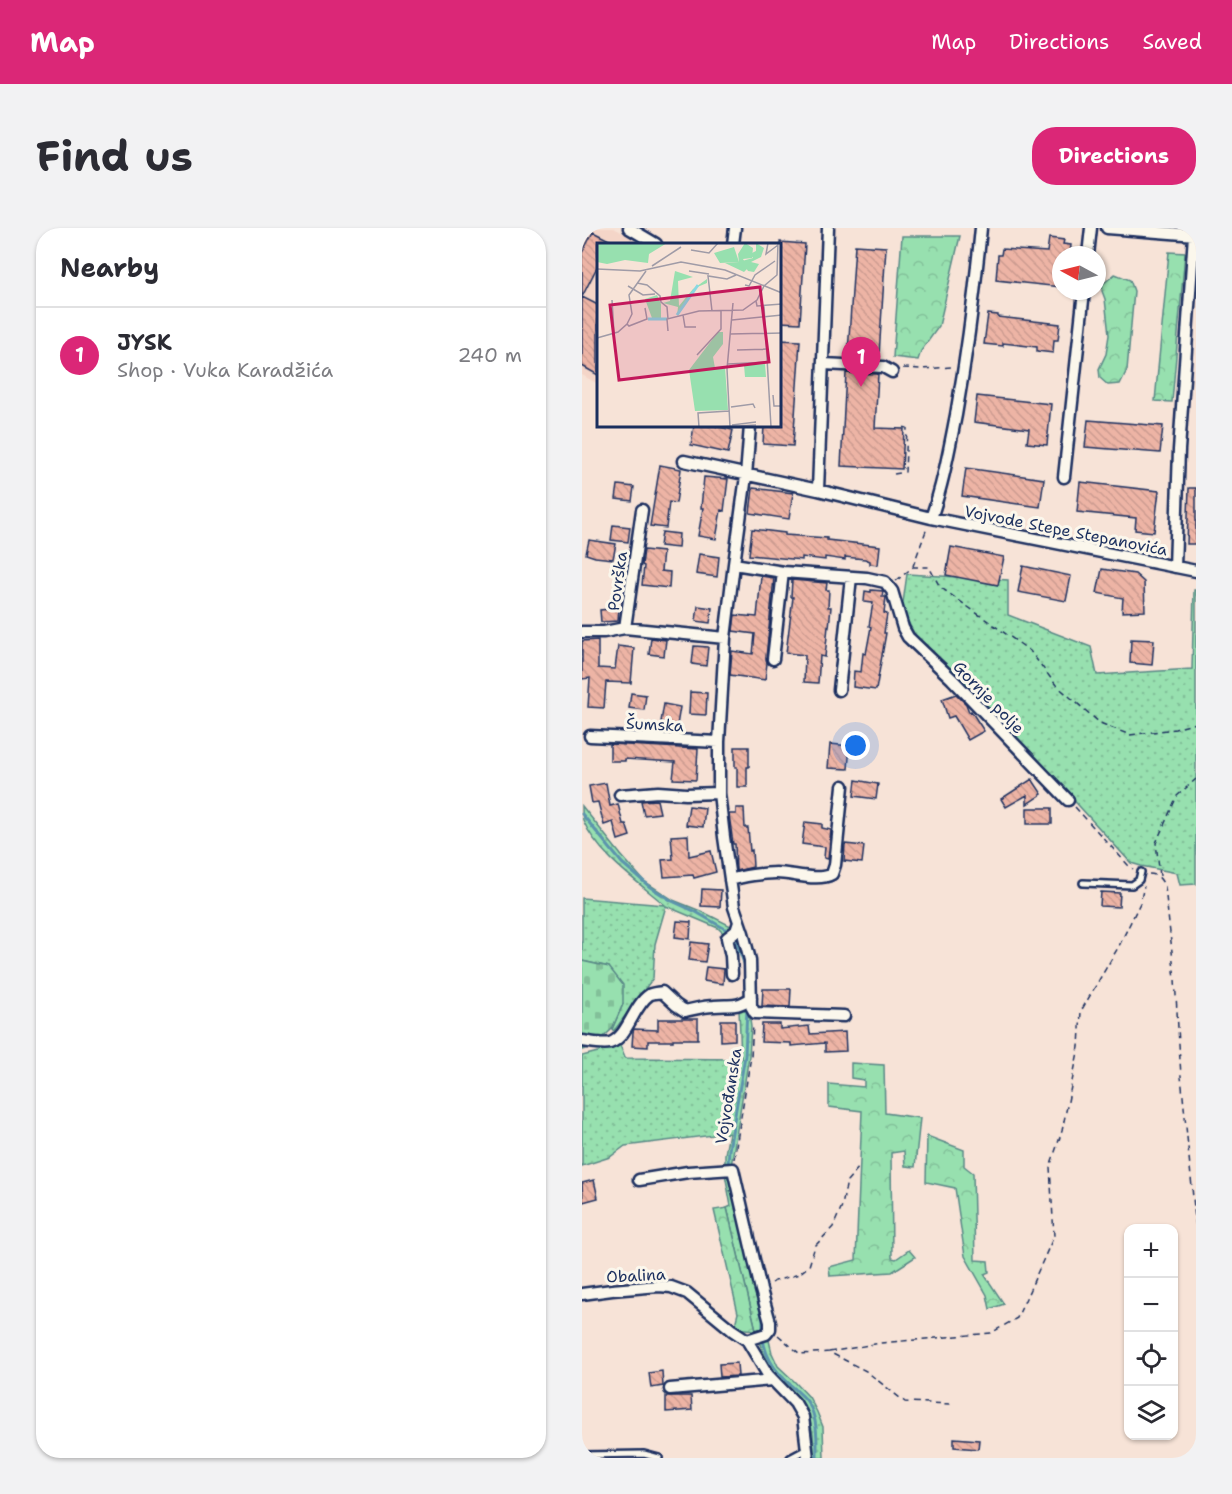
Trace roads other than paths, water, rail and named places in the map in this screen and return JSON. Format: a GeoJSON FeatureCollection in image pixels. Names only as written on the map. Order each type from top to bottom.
{"type":"FeatureCollection","features":[{"type":"Feature","properties":{"kind":"street"},"geometry":{"type":"LineString","coordinates":[[629,228],[654,243]]}},
{"type":"Feature","properties":{"kind":"street"},"geometry":{"type":"LineString","coordinates":[[733,243],[735,228]]}},
{"type":"Feature","properties":{"kind":"street"},"geometry":{"type":"LineString","coordinates":[[818,490],[828,228]]}},
{"type":"Feature","properties":{"kind":"street"},"geometry":{"type":"LineString","coordinates":[[931,518],[946,468],[965,367],[981,228]]}},
{"type":"Feature","properties":{"kind":"street"},"geometry":{"type":"LineString","coordinates":[[1089,246],[1091,228]]}},
{"type":"Feature","properties":{"kind":"street"},"geometry":{"type":"LineString","coordinates":[[1107,228],[1195,235],[1179,450],[1175,567]]}},
{"type":"Feature","properties":{"kind":"street"},"geometry":{"type":"LineString","coordinates":[[1064,477],[1083,300]]}},
{"type":"Feature","properties":{"kind":"street"},"geometry":{"type":"LineString","coordinates":[[824,364],[883,367],[897,370]]}},
{"type":"Feature","properties":{"kind":"street"},"geometry":{"type":"LineString","coordinates":[[750,428],[746,476],[725,638],[719,742],[719,793],[729,880],[738,926],[750,960],[748,1002],[755,1013],[844,1017]]}},
{"type":"Feature","properties":{"kind":"street","name":"Vojvode Stepe Stepanovića"},"geometry":{"type":"LineString","coordinates":[[684,461],[818,490],[931,518],[1196,571]]}},
{"type":"Feature","properties":{"kind":"street","name":"Površka"},"geometry":{"type":"LineString","coordinates":[[642,510],[625,628],[725,638]]}},
{"type":"Feature","properties":{"kind":"street"},"geometry":{"type":"LineString","coordinates":[[734,564],[783,572],[851,577],[839,690]]}},
{"type":"Feature","properties":{"kind":"street"},"geometry":{"type":"LineString","coordinates":[[772,659],[783,572]]}},
{"type":"Feature","properties":{"kind":"street","name":"Gornje polje"},"geometry":{"type":"LineString","coordinates":[[851,577],[885,582],[892,591],[908,637],[952,679],[1068,800]]}},
{"type":"Feature","properties":{"kind":"street"},"geometry":{"type":"LineString","coordinates":[[582,632],[604,632],[625,628]]}},
{"type":"Feature","properties":{"kind":"street","name":"Šumska"},"geometry":{"type":"LineString","coordinates":[[590,736],[719,742]]}},
{"type":"Feature","properties":{"kind":"street"},"geometry":{"type":"LineString","coordinates":[[729,880],[776,873],[817,877],[827,877],[832,874],[835,865],[843,786]]}},
{"type":"Feature","properties":{"kind":"street"},"geometry":{"type":"LineString","coordinates":[[620,795],[658,792],[719,793]]}},
{"type":"Feature","properties":{"kind":"street"},"geometry":{"type":"LineString","coordinates":[[732,974],[727,938],[738,926]]}},
{"type":"Feature","properties":{"kind":"street"},"geometry":{"type":"LineString","coordinates":[[582,1041],[609,1043],[618,1038],[633,1014],[649,995],[662,992],[685,1011],[717,1005],[726,1007],[748,1002]]}},
{"type":"Feature","properties":{"kind":"street","name":"Vojvođanska"},"geometry":{"type":"LineString","coordinates":[[639,1180],[688,1172],[727,1169],[770,1322],[768,1331],[751,1338]]}},
{"type":"Feature","properties":{"kind":"street","name":"Obalina"},"geometry":{"type":"LineString","coordinates":[[582,1294],[659,1286],[671,1287],[687,1293],[732,1330],[751,1338]]}},
{"type":"Feature","properties":{"kind":"street"},"geometry":{"type":"LineString","coordinates":[[751,1338],[768,1375],[795,1403],[803,1417],[808,1453]]}},
{"type":"Feature","properties":{"kind":"street"},"geometry":{"type":"LineString","coordinates":[[670,1389],[773,1380]]}},
{"type":"Feature","properties":{"kind":"lane"},"geometry":{"type":"LineString","coordinates":[[1083,883],[1132,885],[1144,873]]}},
{"type":"Feature","properties":{"kind":"lane"},"geometry":{"type":"LineString","coordinates":[[790,1458],[808,1453]]}},
{"type":"Feature","properties":{"kind":"lane"},"geometry":{"type":"LineString","coordinates":[[582,1455],[644,1454],[659,1458]]}},
{"type":"Feature","properties":{"kind":"waterway"},"geometry":{"type":"LineString","coordinates":[[582,814],[622,863],[650,887],[727,930],[736,941],[745,966]]}},
{"type":"Feature","properties":{"kind":"waterway"},"geometry":{"type":"LineString","coordinates":[[728,1165],[745,1056],[747,1008]]}},
{"type":"Feature","properties":{"kind":"waterway"},"geometry":{"type":"LineString","coordinates":[[729,1175],[763,1320],[763,1332]]}},
{"type":"Feature","properties":{"kind":"waterway"},"geometry":{"type":"LineString","coordinates":[[763,1339],[774,1367],[804,1397],[814,1415],[817,1458]]}},
{"type":"Feature","properties":{"kind":"place","name":"JYSK"},"geometry":{"type":"Point","coordinates":[861,387]}}]}
